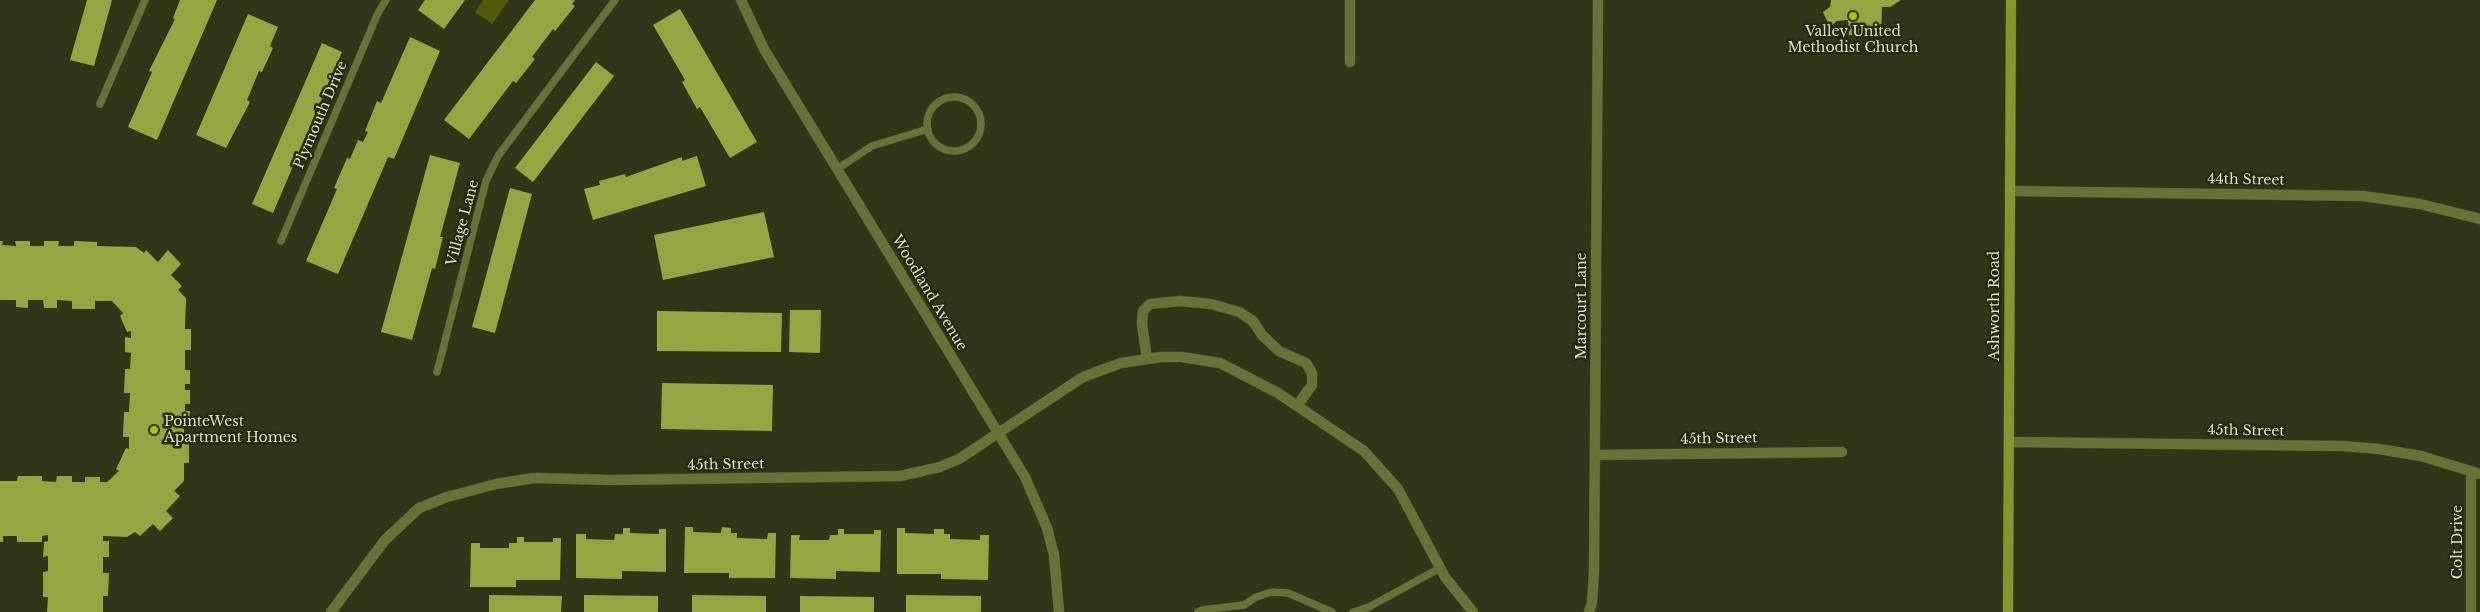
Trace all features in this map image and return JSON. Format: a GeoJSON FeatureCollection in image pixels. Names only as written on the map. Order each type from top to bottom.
{"type":"FeatureCollection","features":[{"type":"Feature","properties":{"kind":"main road","name":"Ashworth Road"},"geometry":{"type":"LineString","coordinates":[[2008,612],[2011,0]]}},
{"type":"Feature","properties":{"kind":"street","name":"Woodland Avenue"},"geometry":{"type":"LineString","coordinates":[[741,0],[764,49],[1025,476],[1047,528],[1054,555],[1059,612]]}},
{"type":"Feature","properties":{"kind":"street"},"geometry":{"type":"LineString","coordinates":[[1350,0],[1350,62]]}},
{"type":"Feature","properties":{"kind":"street","name":"Marcourt Lane"},"geometry":{"type":"LineString","coordinates":[[1589,612],[1594,570],[1598,0]]}},
{"type":"Feature","properties":{"kind":"street","name":"44th Street"},"geometry":{"type":"LineString","coordinates":[[2010,191],[2363,196],[2420,204],[2480,219]]}},
{"type":"Feature","properties":{"kind":"street"},"geometry":{"type":"LineString","coordinates":[[1147,359],[1142,324],[1143,311],[1150,304],[1180,301],[1211,304],[1238,312],[1253,321],[1262,336],[1279,351],[1306,363],[1312,373],[1312,385],[1297,406]]}},
{"type":"Feature","properties":{"kind":"street","name":"45th Street"},"geometry":{"type":"LineString","coordinates":[[331,612],[385,540],[419,508],[447,497],[496,484],[534,478],[610,480],[900,476],[940,467],[959,459],[1084,377],[1121,363],[1181,357],[1220,363],[1278,394],[1364,451],[1387,474],[1398,489],[1440,568],[1465,604],[1473,612]]}},
{"type":"Feature","properties":{"kind":"street","name":"45th Street"},"geometry":{"type":"LineString","coordinates":[[2008,442],[2343,446],[2421,456],[2476,473]]}},
{"type":"Feature","properties":{"kind":"street","name":"45th Street"},"geometry":{"type":"LineString","coordinates":[[1595,454],[1842,452]]}},
{"type":"Feature","properties":{"kind":"street","name":"Colt Drive"},"geometry":{"type":"LineString","coordinates":[[2472,612],[2476,473]]}},
{"type":"Feature","properties":{"kind":"lane"},"geometry":{"type":"LineString","coordinates":[[100,104],[145,0]]}},
{"type":"Feature","properties":{"kind":"lane","name":"Plymouth Drive"},"geometry":{"type":"LineString","coordinates":[[281,241],[378,13],[386,0]]}},
{"type":"Feature","properties":{"kind":"lane","name":"Village Lane"},"geometry":{"type":"LineString","coordinates":[[437,372],[486,181],[498,156],[615,0]]}},
{"type":"Feature","properties":{"kind":"lane"},"geometry":{"type":"LineString","coordinates":[[963,98],[977,110],[981,118],[979,135],[975,142],[962,150],[947,150],[940,147],[930,136],[928,129],[931,111],[937,103],[945,99],[963,98]]}},
{"type":"Feature","properties":{"kind":"lane"},"geometry":{"type":"LineString","coordinates":[[837,169],[872,146],[928,129]]}},
{"type":"Feature","properties":{"kind":"lane"},"geometry":{"type":"LineString","coordinates":[[1353,612],[1369,607],[1440,568]]}},
{"type":"Feature","properties":{"kind":"lane"},"geometry":{"type":"LineString","coordinates":[[1198,612],[1202,610],[1243,609],[1256,597],[1272,592],[1288,593],[1332,612]]}},
{"type":"Feature","properties":{"kind":"green space"},"geometry":{"type":"Polygon","coordinates":[[[483,0],[509,0],[492,24],[475,12],[483,0]]]}},
{"type":"Feature","properties":{"kind":"building"},"geometry":{"type":"Polygon","coordinates":[[[87,0],[112,0],[94,66],[70,60],[87,0]]]}},
{"type":"Feature","properties":{"kind":"building"},"geometry":{"type":"Polygon","coordinates":[[[180,0],[217,0],[157,140],[128,127],[152,72],[149,71],[175,19],[173,18],[180,0]]]}},
{"type":"Feature","properties":{"kind":"building"},"geometry":{"type":"Polygon","coordinates":[[[425,0],[465,0],[444,29],[418,10],[425,0]]]}},
{"type":"Feature","properties":{"kind":"building"},"geometry":{"type":"Polygon","coordinates":[[[535,0],[575,0],[572,4],[575,6],[555,31],[553,29],[532,57],[535,59],[516,83],[513,81],[469,139],[444,120],[535,0]]]}},
{"type":"Feature","properties":{"kind":"building","name":"Valley United Methodist Church"},"geometry":{"type":"Polygon","coordinates":[[[1831,0],[1901,0],[1890,7],[1882,7],[1881,36],[1849,35],[1848,20],[1837,21],[1830,27],[1823,12],[1830,7],[1831,0]]]}},
{"type":"Feature","properties":{"kind":"building"},"geometry":{"type":"Polygon","coordinates":[[[680,9],[757,142],[730,158],[700,107],[697,109],[682,82],[685,80],[653,25],[680,9]]]}},
{"type":"Feature","properties":{"kind":"building"},"geometry":{"type":"Polygon","coordinates":[[[248,14],[278,27],[270,46],[273,48],[262,72],[259,71],[247,100],[250,102],[226,148],[196,135],[248,14]]]}},
{"type":"Feature","properties":{"kind":"building"},"geometry":{"type":"Polygon","coordinates":[[[410,37],[440,51],[394,159],[388,157],[338,274],[306,261],[337,189],[334,188],[347,158],[350,159],[358,140],[363,142],[368,132],[365,131],[377,101],[381,103],[410,37]]]}},
{"type":"Feature","properties":{"kind":"building"},"geometry":{"type":"Polygon","coordinates":[[[322,43],[342,52],[273,213],[252,204],[322,43]]]}},
{"type":"Feature","properties":{"kind":"building"},"geometry":{"type":"Polygon","coordinates":[[[596,62],[614,76],[533,182],[515,168],[596,62]]]}},
{"type":"Feature","properties":{"kind":"building"},"geometry":{"type":"Polygon","coordinates":[[[430,155],[460,163],[440,237],[443,237],[435,269],[432,268],[412,340],[381,332],[430,155]]]}},
{"type":"Feature","properties":{"kind":"building"},"geometry":{"type":"Polygon","coordinates":[[[697,156],[706,186],[593,220],[584,189],[600,185],[599,181],[625,174],[626,177],[682,157],[682,161],[697,156]]]}},
{"type":"Feature","properties":{"kind":"building"},"geometry":{"type":"Polygon","coordinates":[[[510,188],[532,194],[495,333],[472,327],[510,188]]]}},
{"type":"Feature","properties":{"kind":"building"},"geometry":{"type":"Polygon","coordinates":[[[764,212],[774,257],[663,280],[654,235],[764,212]]]}},
{"type":"Feature","properties":{"kind":"building","name":"PointeWest Apartment Homes"},"geometry":{"type":"Polygon","coordinates":[[[0,241],[3,241],[2,245],[16,246],[15,241],[30,241],[30,246],[44,246],[44,241],[59,241],[58,246],[74,246],[74,241],[97,242],[97,246],[136,247],[144,253],[146,250],[158,262],[168,250],[181,264],[171,275],[182,286],[178,290],[186,298],[185,329],[191,329],[191,350],[185,350],[185,370],[190,370],[190,384],[185,384],[185,390],[190,390],[190,404],[185,404],[185,411],[190,411],[189,424],[184,423],[184,442],[189,442],[189,463],[184,463],[184,481],[174,491],[180,496],[166,511],[173,518],[160,531],[153,524],[140,536],[135,532],[127,537],[103,536],[103,541],[109,541],[109,557],[103,557],[103,573],[109,573],[108,596],[103,596],[103,612],[47,612],[48,597],[43,597],[43,572],[48,571],[48,556],[43,557],[44,542],[48,541],[48,535],[42,536],[42,542],[17,542],[17,536],[3,536],[3,542],[0,542],[0,481],[17,481],[18,476],[42,476],[42,481],[56,482],[57,476],[72,476],[72,482],[85,482],[85,477],[100,477],[100,482],[107,482],[119,471],[116,469],[126,448],[129,449],[129,437],[123,437],[124,412],[129,412],[130,393],[124,393],[125,369],[130,369],[131,353],[125,352],[125,337],[131,338],[131,331],[127,332],[120,316],[123,313],[112,301],[95,301],[95,309],[72,309],[72,301],[57,300],[57,308],[44,308],[43,300],[28,300],[28,308],[16,307],[16,300],[0,300],[0,241]]]}},
{"type":"Feature","properties":{"kind":"building"},"geometry":{"type":"Polygon","coordinates":[[[790,310],[821,310],[820,353],[789,352],[790,310]]]}},
{"type":"Feature","properties":{"kind":"building"},"geometry":{"type":"Polygon","coordinates":[[[657,311],[782,313],[781,352],[657,351],[657,311]]]}},
{"type":"Feature","properties":{"kind":"building"},"geometry":{"type":"Polygon","coordinates":[[[662,383],[773,385],[772,431],[661,429],[662,383]]]}},
{"type":"Feature","properties":{"kind":"building"},"geometry":{"type":"Polygon","coordinates":[[[685,527],[693,527],[693,532],[721,533],[722,527],[731,528],[731,533],[737,533],[737,538],[767,539],[768,533],[776,533],[775,578],[729,578],[729,573],[684,573],[685,527]]]}},
{"type":"Feature","properties":{"kind":"building"},"geometry":{"type":"Polygon","coordinates":[[[623,528],[630,528],[630,533],[659,534],[659,529],[666,529],[666,572],[622,571],[622,579],[576,578],[576,534],[586,534],[586,539],[614,540],[615,534],[623,534],[623,528]]]}},
{"type":"Feature","properties":{"kind":"building"},"geometry":{"type":"Polygon","coordinates":[[[897,528],[905,528],[905,533],[934,534],[934,529],[944,529],[944,534],[950,534],[950,539],[980,540],[980,535],[989,535],[988,580],[941,579],[941,574],[897,574],[897,528]]]}},
{"type":"Feature","properties":{"kind":"building"},"geometry":{"type":"Polygon","coordinates":[[[838,529],[844,529],[844,534],[874,534],[874,530],[881,530],[880,572],[836,571],[836,579],[790,578],[791,535],[800,535],[799,540],[829,540],[830,535],[838,535],[838,529]]]}},
{"type":"Feature","properties":{"kind":"building"},"geometry":{"type":"Polygon","coordinates":[[[517,537],[524,537],[524,542],[553,542],[553,538],[561,538],[560,580],[516,580],[516,587],[470,587],[471,543],[480,543],[480,548],[509,548],[509,543],[517,543],[517,537]]]}},
{"type":"Feature","properties":{"kind":"building"},"geometry":{"type":"Polygon","coordinates":[[[489,595],[562,596],[561,612],[489,612],[489,595]]]}},
{"type":"Feature","properties":{"kind":"building"},"geometry":{"type":"Polygon","coordinates":[[[584,595],[658,596],[658,612],[584,612],[584,595]]]}},
{"type":"Feature","properties":{"kind":"building"},"geometry":{"type":"Polygon","coordinates":[[[692,595],[766,596],[766,612],[692,612],[692,595]]]}},
{"type":"Feature","properties":{"kind":"building"},"geometry":{"type":"Polygon","coordinates":[[[906,595],[981,596],[981,612],[906,612],[906,595]]]}},
{"type":"Feature","properties":{"kind":"building"},"geometry":{"type":"Polygon","coordinates":[[[800,596],[874,597],[874,612],[800,612],[800,596]]]}},
{"type":"Feature","properties":{"kind":"place","name":"Valley United Methodist Church"},"geometry":{"type":"Point","coordinates":[1853,16]}},
{"type":"Feature","properties":{"kind":"place","name":"PointeWest Apartment Homes"},"geometry":{"type":"Point","coordinates":[154,430]}}]}
